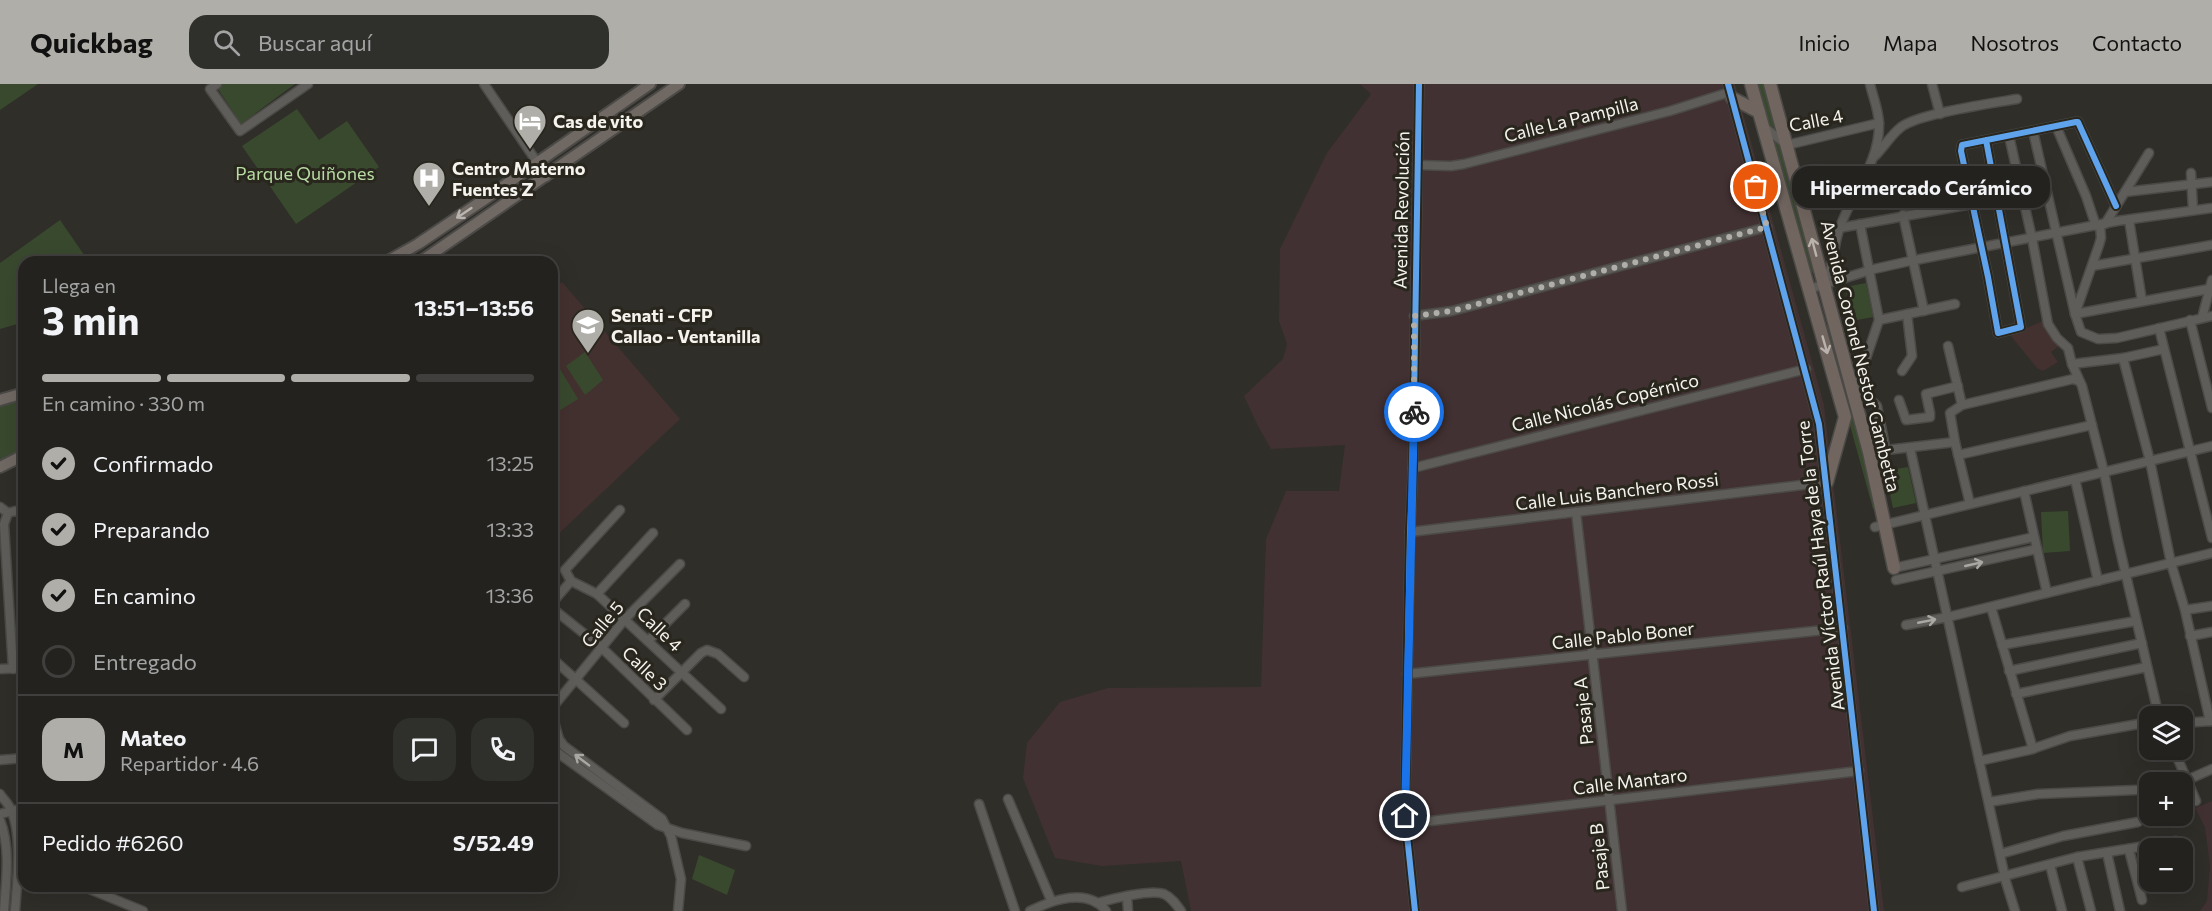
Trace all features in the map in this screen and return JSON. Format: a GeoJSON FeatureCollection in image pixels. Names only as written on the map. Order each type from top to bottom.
{"type":"FeatureCollection","features":[{"type":"Feature","properties":{"kind":"highway","name":"Avenida Coronel Nestor Gambetta"},"geometry":{"type":"LineString","coordinates":[[1751,84],[1845,417],[1827,482]]}},
{"type":"Feature","properties":{"kind":"highway","name":"Avenida Coronel Nestor Gambetta"},"geometry":{"type":"LineString","coordinates":[[1770,84],[1869,452],[1880,526],[1895,574]]}},
{"type":"Feature","properties":{"kind":"highway"},"geometry":{"type":"LineString","coordinates":[[1730,91],[1759,112]]}},
{"type":"Feature","properties":{"kind":"highway"},"geometry":{"type":"LineString","coordinates":[[1805,274],[1815,276],[1821,271]]}},
{"type":"Feature","properties":{"kind":"highway"},"geometry":{"type":"LineString","coordinates":[[1817,318],[1823,312],[1832,313]]}},
{"type":"Feature","properties":{"kind":"main road"},"geometry":{"type":"LineString","coordinates":[[397,256],[538,163],[650,84]]}},
{"type":"Feature","properties":{"kind":"main road"},"geometry":{"type":"LineString","coordinates":[[429,256],[547,177],[679,84]]}},
{"type":"Feature","properties":{"kind":"main road"},"geometry":{"type":"LineString","coordinates":[[0,400],[18,395]]}},
{"type":"Feature","properties":{"kind":"main road"},"geometry":{"type":"LineString","coordinates":[[0,467],[18,458]]}},
{"type":"Feature","properties":{"kind":"street"},"geometry":{"type":"LineString","coordinates":[[213,86],[240,131],[308,84]]}},
{"type":"Feature","properties":{"kind":"street"},"geometry":{"type":"LineString","coordinates":[[484,84],[547,177]]}},
{"type":"Feature","properties":{"kind":"street","name":"Avenida Revolución"},"geometry":{"type":"LineString","coordinates":[[1415,911],[1406,824],[1419,84]]}},
{"type":"Feature","properties":{"kind":"street"},"geometry":{"type":"LineString","coordinates":[[1825,285],[1829,277],[1839,228],[1874,157],[1879,123],[1870,84]]}},
{"type":"Feature","properties":{"kind":"street"},"geometry":{"type":"LineString","coordinates":[[1932,84],[1940,114]]}},
{"type":"Feature","properties":{"kind":"street","name":"Calle La Pampilla"},"geometry":{"type":"LineString","coordinates":[[1418,165],[1464,164],[1670,111],[1730,91]]}},
{"type":"Feature","properties":{"kind":"street","name":"Avenida Víctor Raúl Haya de la Torre"},"geometry":{"type":"LineString","coordinates":[[1730,91],[1818,415],[1874,911]]}},
{"type":"Feature","properties":{"kind":"street"},"geometry":{"type":"LineString","coordinates":[[1874,157],[1900,128],[1910,122],[2017,99]]}},
{"type":"Feature","properties":{"kind":"street"},"geometry":{"type":"LineString","coordinates":[[1986,140],[2021,327],[1998,333],[1960,151],[1962,145],[1986,140],[2009,136],[2056,126],[2078,122],[2116,206]]}},
{"type":"Feature","properties":{"kind":"street","name":"Calle 4"},"geometry":{"type":"LineString","coordinates":[[1763,127],[1787,145],[1879,123]]}},
{"type":"Feature","properties":{"kind":"street"},"geometry":{"type":"LineString","coordinates":[[2056,126],[2100,225],[2101,238],[2075,314]]}},
{"type":"Feature","properties":{"kind":"street"},"geometry":{"type":"LineString","coordinates":[[2033,131],[2081,332],[2098,339],[2117,338],[2212,316]]}},
{"type":"Feature","properties":{"kind":"street"},"geometry":{"type":"LineString","coordinates":[[2009,136],[2032,238],[2048,324],[2057,338],[2068,348],[2092,425],[2156,706]]}},
{"type":"Feature","properties":{"kind":"street"},"geometry":{"type":"LineString","coordinates":[[2100,225],[2116,206],[2150,153]]}},
{"type":"Feature","properties":{"kind":"street"},"geometry":{"type":"LineString","coordinates":[[2191,173],[2193,210]]}},
{"type":"Feature","properties":{"kind":"street"},"geometry":{"type":"LineString","coordinates":[[2125,192],[2212,182]]}},
{"type":"Feature","properties":{"kind":"street"},"geometry":{"type":"LineString","coordinates":[[1839,228],[1972,204]]}},
{"type":"Feature","properties":{"kind":"street"},"geometry":{"type":"LineString","coordinates":[[1809,290],[1869,270],[1914,260],[2100,225],[2212,208]]}},
{"type":"Feature","properties":{"kind":"street"},"geometry":{"type":"LineString","coordinates":[[1903,215],[1924,311]]}},
{"type":"Feature","properties":{"kind":"street"},"geometry":{"type":"LineString","coordinates":[[2129,220],[2142,301]]}},
{"type":"Feature","properties":{"kind":"street"},"geometry":{"type":"LineString","coordinates":[[1860,224],[1879,320],[1859,379],[1863,393],[1877,406],[1886,451]]}},
{"type":"Feature","properties":{"kind":"street"},"geometry":{"type":"LineString","coordinates":[[1414,316],[1452,311],[1767,227]]}},
{"type":"Feature","properties":{"kind":"street"},"geometry":{"type":"LineString","coordinates":[[2092,267],[2212,245]]}},
{"type":"Feature","properties":{"kind":"street"},"geometry":{"type":"LineString","coordinates":[[2075,314],[2211,284],[2202,318]]}},
{"type":"Feature","properties":{"kind":"street"},"geometry":{"type":"LineString","coordinates":[[1879,320],[1955,304]]}},
{"type":"Feature","properties":{"kind":"street"},"geometry":{"type":"LineString","coordinates":[[1902,371],[1912,356],[1907,314]]}},
{"type":"Feature","properties":{"kind":"street"},"geometry":{"type":"LineString","coordinates":[[2190,320],[2212,408]]}},
{"type":"Feature","properties":{"kind":"street"},"geometry":{"type":"LineString","coordinates":[[2159,328],[2212,538]]}},
{"type":"Feature","properties":{"kind":"street"},"geometry":{"type":"LineString","coordinates":[[1948,346],[1962,405]]}},
{"type":"Feature","properties":{"kind":"street"},"geometry":{"type":"LineString","coordinates":[[2072,364],[2123,358],[2164,349]]}},
{"type":"Feature","properties":{"kind":"street"},"geometry":{"type":"LineString","coordinates":[[2123,358],[2150,461],[2171,563],[2185,610],[2211,721],[2193,722]]}},
{"type":"Feature","properties":{"kind":"street","name":"Calle Nicolás Copérnico"},"geometry":{"type":"LineString","coordinates":[[1413,468],[1806,369]]}},
{"type":"Feature","properties":{"kind":"street"},"geometry":{"type":"LineString","coordinates":[[1970,504],[1950,412],[1962,405],[2073,379],[2079,381]]}},
{"type":"Feature","properties":{"kind":"street"},"geometry":{"type":"LineString","coordinates":[[1899,400],[1906,420],[1926,418],[1930,417],[1930,413],[1926,394],[1958,387]]}},
{"type":"Feature","properties":{"kind":"street"},"geometry":{"type":"LineString","coordinates":[[1958,455],[2092,425]]}},
{"type":"Feature","properties":{"kind":"street"},"geometry":{"type":"LineString","coordinates":[[1869,452],[1955,442]]}},
{"type":"Feature","properties":{"kind":"street"},"geometry":{"type":"LineString","coordinates":[[1880,526],[2212,446]]}},
{"type":"Feature","properties":{"kind":"street"},"geometry":{"type":"LineString","coordinates":[[1910,448],[2000,854],[2015,911]]}},
{"type":"Feature","properties":{"kind":"street"},"geometry":{"type":"LineString","coordinates":[[2075,479],[2098,581]]}},
{"type":"Feature","properties":{"kind":"street","name":"Calle Luis Banchero Rossi"},"geometry":{"type":"LineString","coordinates":[[1410,532],[1827,482]]}},
{"type":"Feature","properties":{"kind":"street"},"geometry":{"type":"LineString","coordinates":[[2024,491],[2048,593]]}},
{"type":"Feature","properties":{"kind":"street"},"geometry":{"type":"LineString","coordinates":[[0,507],[8,513]]}},
{"type":"Feature","properties":{"kind":"street"},"geometry":{"type":"LineString","coordinates":[[558,596],[571,582],[565,570],[620,510]]}},
{"type":"Feature","properties":{"kind":"street"},"geometry":{"type":"LineString","coordinates":[[8,513],[18,512]]}},
{"type":"Feature","properties":{"kind":"street","name":"Pasaje A"},"geometry":{"type":"LineString","coordinates":[[1576,512],[1610,800]]}},
{"type":"Feature","properties":{"kind":"street"},"geometry":{"type":"LineString","coordinates":[[8,513],[4,524],[13,669]]}},
{"type":"Feature","properties":{"kind":"street"},"geometry":{"type":"LineString","coordinates":[[597,594],[653,533]]}},
{"type":"Feature","properties":{"kind":"street"},"geometry":{"type":"LineString","coordinates":[[1895,574],[1935,560],[2034,537]]}},
{"type":"Feature","properties":{"kind":"street"},"geometry":{"type":"LineString","coordinates":[[1895,574],[1937,572],[2037,549]]}},
{"type":"Feature","properties":{"kind":"street"},"geometry":{"type":"LineString","coordinates":[[1906,625],[2212,553]]}},
{"type":"Feature","properties":{"kind":"street","name":"Calle 5"},"geometry":{"type":"LineString","coordinates":[[558,701],[626,619],[680,564]]}},
{"type":"Feature","properties":{"kind":"street","name":"Calle 4"},"geometry":{"type":"LineString","coordinates":[[571,582],[597,594],[721,709]]}},
{"type":"Feature","properties":{"kind":"street"},"geometry":{"type":"LineString","coordinates":[[648,641],[685,604]]}},
{"type":"Feature","properties":{"kind":"street"},"geometry":{"type":"LineString","coordinates":[[2185,610],[2212,606]]}},
{"type":"Feature","properties":{"kind":"street"},"geometry":{"type":"LineString","coordinates":[[1990,607],[2033,749]]}},
{"type":"Feature","properties":{"kind":"street","name":"Calle 3"},"geometry":{"type":"LineString","coordinates":[[558,613],[602,648],[687,730]]}},
{"type":"Feature","properties":{"kind":"street"},"geometry":{"type":"LineString","coordinates":[[2002,645],[2136,621]]}},
{"type":"Feature","properties":{"kind":"street","name":"Calle Pablo Boner"},"geometry":{"type":"LineString","coordinates":[[1407,674],[1843,628]]}},
{"type":"Feature","properties":{"kind":"street"},"geometry":{"type":"LineString","coordinates":[[2190,636],[2212,632]]}},
{"type":"Feature","properties":{"kind":"street"},"geometry":{"type":"LineString","coordinates":[[2010,671],[2142,643]]}},
{"type":"Feature","properties":{"kind":"street"},"geometry":{"type":"LineString","coordinates":[[654,700],[701,653],[707,650],[718,654],[744,677]]}},
{"type":"Feature","properties":{"kind":"street"},"geometry":{"type":"LineString","coordinates":[[558,663],[624,723]]}},
{"type":"Feature","properties":{"kind":"street"},"geometry":{"type":"LineString","coordinates":[[2016,694],[2147,667]]}},
{"type":"Feature","properties":{"kind":"street"},"geometry":{"type":"LineString","coordinates":[[0,669],[18,669]]}},
{"type":"Feature","properties":{"kind":"street"},"geometry":{"type":"LineString","coordinates":[[2201,679],[2212,677]]}},
{"type":"Feature","properties":{"kind":"street"},"geometry":{"type":"LineString","coordinates":[[1979,761],[2033,749],[2070,736],[2139,724]]}},
{"type":"Feature","properties":{"kind":"street"},"geometry":{"type":"LineString","coordinates":[[558,751],[662,819],[668,829],[681,879],[678,911]]}},
{"type":"Feature","properties":{"kind":"street"},"geometry":{"type":"LineString","coordinates":[[558,751],[658,825],[746,846]]}},
{"type":"Feature","properties":{"kind":"street"},"geometry":{"type":"LineString","coordinates":[[0,760],[18,758]]}},
{"type":"Feature","properties":{"kind":"street"},"geometry":{"type":"LineString","coordinates":[[2193,777],[2212,769]]}},
{"type":"Feature","properties":{"kind":"street","name":"Calle Mantaro"},"geometry":{"type":"LineString","coordinates":[[1406,824],[1859,771]]}},
{"type":"Feature","properties":{"kind":"street"},"geometry":{"type":"LineString","coordinates":[[1989,802],[2038,794],[2136,790]]}},
{"type":"Feature","properties":{"kind":"street"},"geometry":{"type":"LineString","coordinates":[[0,794],[11,810],[18,846]]}},
{"type":"Feature","properties":{"kind":"street"},"geometry":{"type":"LineString","coordinates":[[2193,794],[2196,801]]}},
{"type":"Feature","properties":{"kind":"street"},"geometry":{"type":"LineString","coordinates":[[1008,799],[1051,900]]}},
{"type":"Feature","properties":{"kind":"street","name":"Pasaje B"},"geometry":{"type":"LineString","coordinates":[[1610,800],[1622,911]]}},
{"type":"Feature","properties":{"kind":"street"},"geometry":{"type":"LineString","coordinates":[[979,804],[1015,911]]}},
{"type":"Feature","properties":{"kind":"street"},"geometry":{"type":"LineString","coordinates":[[0,813],[18,809]]}},
{"type":"Feature","properties":{"kind":"street"},"geometry":{"type":"LineString","coordinates":[[0,820],[7,863],[2,911]]}},
{"type":"Feature","properties":{"kind":"street"},"geometry":{"type":"LineString","coordinates":[[2000,854],[2063,836],[2138,822]]}},
{"type":"Feature","properties":{"kind":"street"},"geometry":{"type":"LineString","coordinates":[[1962,887],[2077,857],[2139,848]]}},
{"type":"Feature","properties":{"kind":"street"},"geometry":{"type":"LineString","coordinates":[[2129,850],[2142,900]]}},
{"type":"Feature","properties":{"kind":"street"},"geometry":{"type":"LineString","coordinates":[[2107,853],[2120,911]]}},
{"type":"Feature","properties":{"kind":"street"},"geometry":{"type":"LineString","coordinates":[[2077,857],[2091,911]]}},
{"type":"Feature","properties":{"kind":"street"},"geometry":{"type":"LineString","coordinates":[[2050,865],[2062,911]]}},
{"type":"Feature","properties":{"kind":"street"},"geometry":{"type":"LineString","coordinates":[[15,911],[18,888]]}},
{"type":"Feature","properties":{"kind":"street"},"geometry":{"type":"LineString","coordinates":[[97,892],[143,911]]}},
{"type":"Feature","properties":{"kind":"street"},"geometry":{"type":"LineString","coordinates":[[1097,903],[1127,896],[1162,893],[1181,911]]}},
{"type":"Feature","properties":{"kind":"street"},"geometry":{"type":"LineString","coordinates":[[1127,896],[1128,911]]}},
{"type":"Feature","properties":{"kind":"street"},"geometry":{"type":"LineString","coordinates":[[1030,911],[1051,900],[1071,897],[1091,899],[1106,911]]}},
{"type":"Feature","properties":{"kind":"shaded area"},"geometry":{"type":"Polygon","coordinates":[[[1360,84],[1735,84],[1824,405],[1884,911],[1191,911],[1181,861],[1102,866],[1055,858],[1023,778],[1027,743],[1060,702],[1108,688],[1261,687],[1266,539],[1286,491],[1339,491],[1345,445],[1271,449],[1244,396],[1283,359],[1287,344],[1279,321],[1280,249],[1327,153],[1371,94],[1360,84]]]}},
{"type":"Feature","properties":{"kind":"shaded area","name":"Senati - CFP Callao - Ventanilla"},"geometry":{"type":"Polygon","coordinates":[[[562,282],[680,419],[558,534],[558,285],[562,282]]]}},
{"type":"Feature","properties":{"kind":"shaded area"},"geometry":{"type":"Polygon","coordinates":[[[2043,321],[2062,344],[2051,352],[2058,362],[2043,371],[2037,368],[2010,335],[2043,321]]]}},
{"type":"Feature","properties":{"kind":"shaded area"},"geometry":{"type":"Polygon","coordinates":[[[2212,801],[2212,911],[2200,911],[2207,901],[2210,866],[2205,827],[2195,808],[2212,801]]]}},
{"type":"Feature","properties":{"kind":"green space"},"geometry":{"type":"Polygon","coordinates":[[[0,84],[38,84],[0,110],[0,84]]]}},
{"type":"Feature","properties":{"kind":"green space"},"geometry":{"type":"Polygon","coordinates":[[[220,84],[295,84],[241,124],[216,86],[220,84]]]}},
{"type":"Feature","properties":{"kind":"green space"},"geometry":{"type":"Polygon","coordinates":[[[1756,84],[1765,84],[1777,129],[1767,124],[1756,84]]]}},
{"type":"Feature","properties":{"kind":"green space","name":"Parque Quiñones"},"geometry":{"type":"Polygon","coordinates":[[[297,109],[319,140],[347,121],[379,167],[296,224],[242,146],[297,109]]]}},
{"type":"Feature","properties":{"kind":"green space"},"geometry":{"type":"Polygon","coordinates":[[[1776,138],[1780,141],[1815,272],[1813,273],[1772,139],[1776,138]]]}},
{"type":"Feature","properties":{"kind":"green space"},"geometry":{"type":"Polygon","coordinates":[[[60,220],[85,256],[18,256],[18,324],[0,329],[0,263],[60,220]]]}},
{"type":"Feature","properties":{"kind":"green space"},"geometry":{"type":"Polygon","coordinates":[[[1866,283],[1873,317],[1852,321],[1845,287],[1866,283]]]}},
{"type":"Feature","properties":{"kind":"green space"},"geometry":{"type":"Polygon","coordinates":[[[1829,326],[1840,361],[1878,508],[1876,510],[1873,509],[1823,327],[1829,326]]]}},
{"type":"Feature","properties":{"kind":"green space"},"geometry":{"type":"Polygon","coordinates":[[[585,352],[603,380],[585,395],[566,366],[585,352]]]}},
{"type":"Feature","properties":{"kind":"green space"},"geometry":{"type":"Polygon","coordinates":[[[560,369],[578,399],[558,411],[558,370],[560,369]]]}},
{"type":"Feature","properties":{"kind":"green space"},"geometry":{"type":"Polygon","coordinates":[[[18,399],[18,456],[0,463],[0,404],[18,399]]]}},
{"type":"Feature","properties":{"kind":"green space"},"geometry":{"type":"Polygon","coordinates":[[[1908,467],[1916,503],[1893,508],[1885,471],[1908,467]]]}},
{"type":"Feature","properties":{"kind":"green space"},"geometry":{"type":"Polygon","coordinates":[[[2068,511],[2070,551],[2043,553],[2041,512],[2068,511]]]}},
{"type":"Feature","properties":{"kind":"green space"},"geometry":{"type":"Polygon","coordinates":[[[699,855],[735,870],[727,895],[692,879],[699,855]]]}},
{"type":"Feature","properties":{"kind":"cycle path"},"geometry":{"type":"LineString","coordinates":[[1415,911],[1405,816],[1419,84]]}},
{"type":"Feature","properties":{"kind":"cycle path"},"geometry":{"type":"LineString","coordinates":[[1728,84],[1819,424],[1874,911]]}},
{"type":"Feature","properties":{"kind":"cycle path"},"geometry":{"type":"LineString","coordinates":[[1986,140],[2021,327],[1998,333],[1961,151],[1962,145],[2076,122],[2078,122],[2116,206]]}},
{"type":"Feature","properties":{"kind":"way so far"},"geometry":{"type":"LineString","coordinates":[[1414,412],[1414,316],[1452,311],[1767,227],[1756,187]]}},
{"type":"Feature","properties":{"kind":"place","name":"Cas de vito"},"geometry":{"type":"Point","coordinates":[530,150]}},
{"type":"Feature","properties":{"kind":"place","name":"Hipermercado Cerámico"},"geometry":{"type":"Point","coordinates":[1756,187]}},
{"type":"Feature","properties":{"kind":"place","name":"Centro Materno Fuentes Z"},"geometry":{"type":"Point","coordinates":[429,207]}},
{"type":"Feature","properties":{"kind":"place","name":"Senati - CFP Callao - Ventanilla"},"geometry":{"type":"Point","coordinates":[588,354]}},
{"type":"Feature","properties":{"kind":"route"},"geometry":{"type":"LineString","coordinates":[[1405,816],[1414,412]]}}]}
